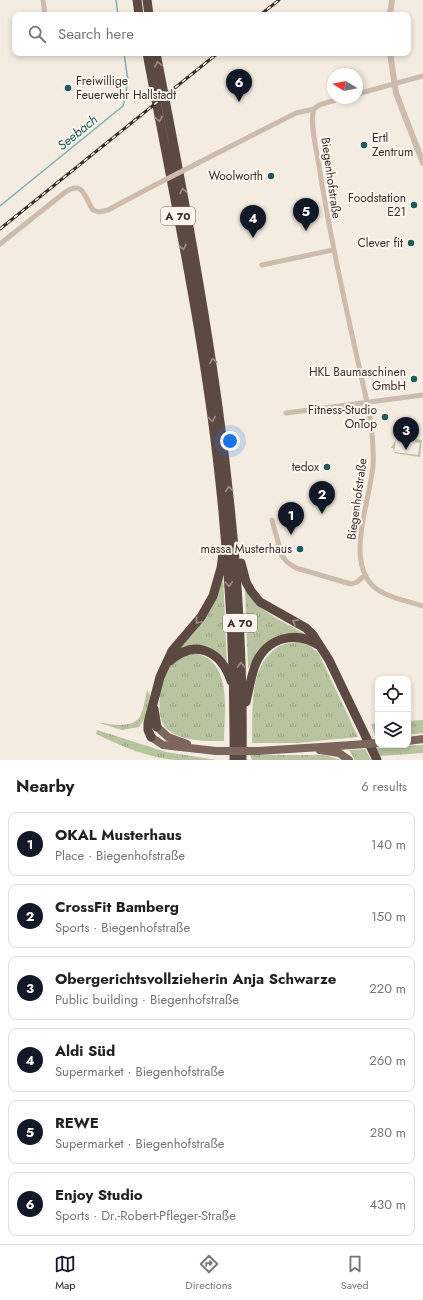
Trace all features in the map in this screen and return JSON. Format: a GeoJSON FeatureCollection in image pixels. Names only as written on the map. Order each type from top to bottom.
{"type":"FeatureCollection","features":[{"type":"Feature","properties":{"kind":"highway"},"geometry":{"type":"LineString","coordinates":[[137,0],[139,12]]}},
{"type":"Feature","properties":{"kind":"highway"},"geometry":{"type":"LineString","coordinates":[[147,0],[149,12]]}},
{"type":"Feature","properties":{"kind":"highway","name":"A 70"},"geometry":{"type":"LineString","coordinates":[[148,56],[204,366],[229,530],[240,623],[243,718],[242,760]]}},
{"type":"Feature","properties":{"kind":"highway","name":"A 70"},"geometry":{"type":"LineString","coordinates":[[157,56],[190,224],[212,355],[226,454],[234,687],[234,760]]}},
{"type":"Feature","properties":{"kind":"highway"},"geometry":{"type":"LineString","coordinates":[[229,530],[251,591],[267,607],[306,628],[314,635],[322,648],[377,760]]}},
{"type":"Feature","properties":{"kind":"highway"},"geometry":{"type":"LineString","coordinates":[[151,737],[148,730],[148,723],[166,664],[172,651],[201,617],[213,596],[229,530]]}},
{"type":"Feature","properties":{"kind":"highway"},"geometry":{"type":"LineString","coordinates":[[243,718],[256,662],[269,646],[276,641],[292,636],[307,639],[322,648]]}},
{"type":"Feature","properties":{"kind":"highway"},"geometry":{"type":"LineString","coordinates":[[166,664],[185,650],[195,649],[208,651],[224,664],[234,687]]}},
{"type":"Feature","properties":{"kind":"highway"},"geometry":{"type":"LineString","coordinates":[[154,705],[154,719],[157,727]]}},
{"type":"Feature","properties":{"kind":"main road"},"geometry":{"type":"LineString","coordinates":[[157,727],[160,732],[179,742],[216,749]]}},
{"type":"Feature","properties":{"kind":"main road"},"geometry":{"type":"LineString","coordinates":[[151,737],[163,745],[216,749],[300,748],[375,743]]}},
{"type":"Feature","properties":{"kind":"main road"},"geometry":{"type":"LineString","coordinates":[[411,741],[423,739]]}},
{"type":"Feature","properties":{"kind":"main road"},"geometry":{"type":"LineString","coordinates":[[300,748],[339,753],[349,760]]}},
{"type":"Feature","properties":{"kind":"street"},"geometry":{"type":"LineString","coordinates":[[43,0],[45,12]]}},
{"type":"Feature","properties":{"kind":"street"},"geometry":{"type":"LineString","coordinates":[[390,12],[392,0]]}},
{"type":"Feature","properties":{"kind":"street"},"geometry":{"type":"LineString","coordinates":[[390,56],[397,97],[423,163]]}},
{"type":"Feature","properties":{"kind":"street"},"geometry":{"type":"LineString","coordinates":[[363,92],[423,76]]}},
{"type":"Feature","properties":{"kind":"street"},"geometry":{"type":"LineString","coordinates":[[0,244],[64,193],[76,187],[84,192],[93,210],[99,212],[108,210],[296,113],[314,109],[319,105],[327,103]]}},
{"type":"Feature","properties":{"kind":"street","name":"Biegenhofstraße"},"geometry":{"type":"LineString","coordinates":[[314,109],[312,117],[332,250],[367,401],[373,449],[371,478],[360,545],[361,563],[365,575]]}},
{"type":"Feature","properties":{"kind":"street"},"geometry":{"type":"LineString","coordinates":[[262,265],[332,250]]}},
{"type":"Feature","properties":{"kind":"street"},"geometry":{"type":"LineString","coordinates":[[286,413],[367,401],[423,395]]}},
{"type":"Feature","properties":{"kind":"street"},"geometry":{"type":"LineString","coordinates":[[272,520],[282,556],[291,565],[351,584],[357,582],[365,575],[372,585],[385,593],[423,606]]}},
{"type":"Feature","properties":{"kind":"green space"},"geometry":{"type":"Polygon","coordinates":[[[415,439],[422,440],[420,457],[394,453],[393,448],[391,448],[396,440],[394,452],[418,455],[420,443],[415,442],[415,439]]]}},
{"type":"Feature","properties":{"kind":"green space"},"geometry":{"type":"Polygon","coordinates":[[[223,575],[227,664],[218,655],[176,652],[223,575]]]}},
{"type":"Feature","properties":{"kind":"green space"},"geometry":{"type":"Polygon","coordinates":[[[245,590],[265,611],[307,635],[286,634],[274,638],[263,646],[248,668],[245,590]]]}},
{"type":"Feature","properties":{"kind":"green space"},"geometry":{"type":"Polygon","coordinates":[[[299,642],[310,646],[319,654],[358,737],[298,743],[252,743],[254,693],[260,668],[266,658],[278,647],[299,642]]]}},
{"type":"Feature","properties":{"kind":"green space"},"geometry":{"type":"Polygon","coordinates":[[[192,653],[205,657],[215,665],[221,675],[225,701],[224,741],[202,741],[181,737],[168,730],[163,724],[160,716],[159,706],[162,684],[170,666],[175,660],[192,653]]]}},
{"type":"Feature","properties":{"kind":"green space"},"geometry":{"type":"Polygon","coordinates":[[[147,690],[150,696],[146,716],[139,727],[122,730],[96,722],[119,725],[131,724],[139,718],[142,712],[147,690]]]}},
{"type":"Feature","properties":{"kind":"green space"},"geometry":{"type":"Polygon","coordinates":[[[423,720],[423,733],[411,735],[411,721],[423,720]]]}},
{"type":"Feature","properties":{"kind":"green space"},"geometry":{"type":"Polygon","coordinates":[[[375,723],[375,735],[371,724],[375,723]]]}},
{"type":"Feature","properties":{"kind":"green space"},"geometry":{"type":"Polygon","coordinates":[[[97,730],[166,752],[217,760],[176,760],[155,757],[135,751],[96,734],[97,730]]]}},
{"type":"Feature","properties":{"kind":"green space"},"geometry":{"type":"Polygon","coordinates":[[[423,745],[423,753],[380,756],[376,748],[411,748],[411,746],[423,745]]]}},
{"type":"Feature","properties":{"kind":"green space"},"geometry":{"type":"Polygon","coordinates":[[[365,749],[371,760],[355,760],[349,750],[365,749]]]}},
{"type":"Feature","properties":{"kind":"green space"},"geometry":{"type":"Polygon","coordinates":[[[250,755],[324,755],[341,760],[252,760],[250,755]]]}},
{"type":"Feature","properties":{"kind":"waterway","name":"Seebach"},"geometry":{"type":"LineString","coordinates":[[116,0],[118,12]]}},
{"type":"Feature","properties":{"kind":"waterway","name":"Seebach"},"geometry":{"type":"LineString","coordinates":[[0,206],[123,106],[128,81],[124,56]]}},
{"type":"Feature","properties":{"kind":"railway"},"geometry":{"type":"LineString","coordinates":[[264,12],[279,0]]}},
{"type":"Feature","properties":{"kind":"railway"},"geometry":{"type":"LineString","coordinates":[[0,229],[214,56]]}},
{"type":"Feature","properties":{"kind":"place","name":"Freiwillige Feuerwehr Hallstadt"},"geometry":{"type":"Point","coordinates":[68,88]}},
{"type":"Feature","properties":{"kind":"place","name":"Enjoy Studio"},"geometry":{"type":"Point","coordinates":[239,102]}},
{"type":"Feature","properties":{"kind":"place","name":"Ertl Zentrum"},"geometry":{"type":"Point","coordinates":[364,145]}},
{"type":"Feature","properties":{"kind":"place","name":"Woolworth"},"geometry":{"type":"Point","coordinates":[271,176]}},
{"type":"Feature","properties":{"kind":"place","name":"Foodstation E21"},"geometry":{"type":"Point","coordinates":[414,205]}},
{"type":"Feature","properties":{"kind":"place","name":"REWE"},"geometry":{"type":"Point","coordinates":[306,231]}},
{"type":"Feature","properties":{"kind":"place","name":"Aldi Süd"},"geometry":{"type":"Point","coordinates":[253,238]}},
{"type":"Feature","properties":{"kind":"place","name":"Clever fit"},"geometry":{"type":"Point","coordinates":[411,243]}},
{"type":"Feature","properties":{"kind":"place","name":"HKL Baumaschinen GmbH"},"geometry":{"type":"Point","coordinates":[414,379]}},
{"type":"Feature","properties":{"kind":"place","name":"Fitness-Studio OnTop"},"geometry":{"type":"Point","coordinates":[385,417]}},
{"type":"Feature","properties":{"kind":"place","name":"Obergerichtsvollzieherin Anja Schwarze"},"geometry":{"type":"Point","coordinates":[406,450]}},
{"type":"Feature","properties":{"kind":"place","name":"tedox"},"geometry":{"type":"Point","coordinates":[327,467]}},
{"type":"Feature","properties":{"kind":"place","name":"CrossFit Bamberg"},"geometry":{"type":"Point","coordinates":[322,514]}},
{"type":"Feature","properties":{"kind":"place","name":"OKAL Musterhaus"},"geometry":{"type":"Point","coordinates":[291,535]}},
{"type":"Feature","properties":{"kind":"place","name":"massa Musterhaus"},"geometry":{"type":"Point","coordinates":[300,549]}}]}
